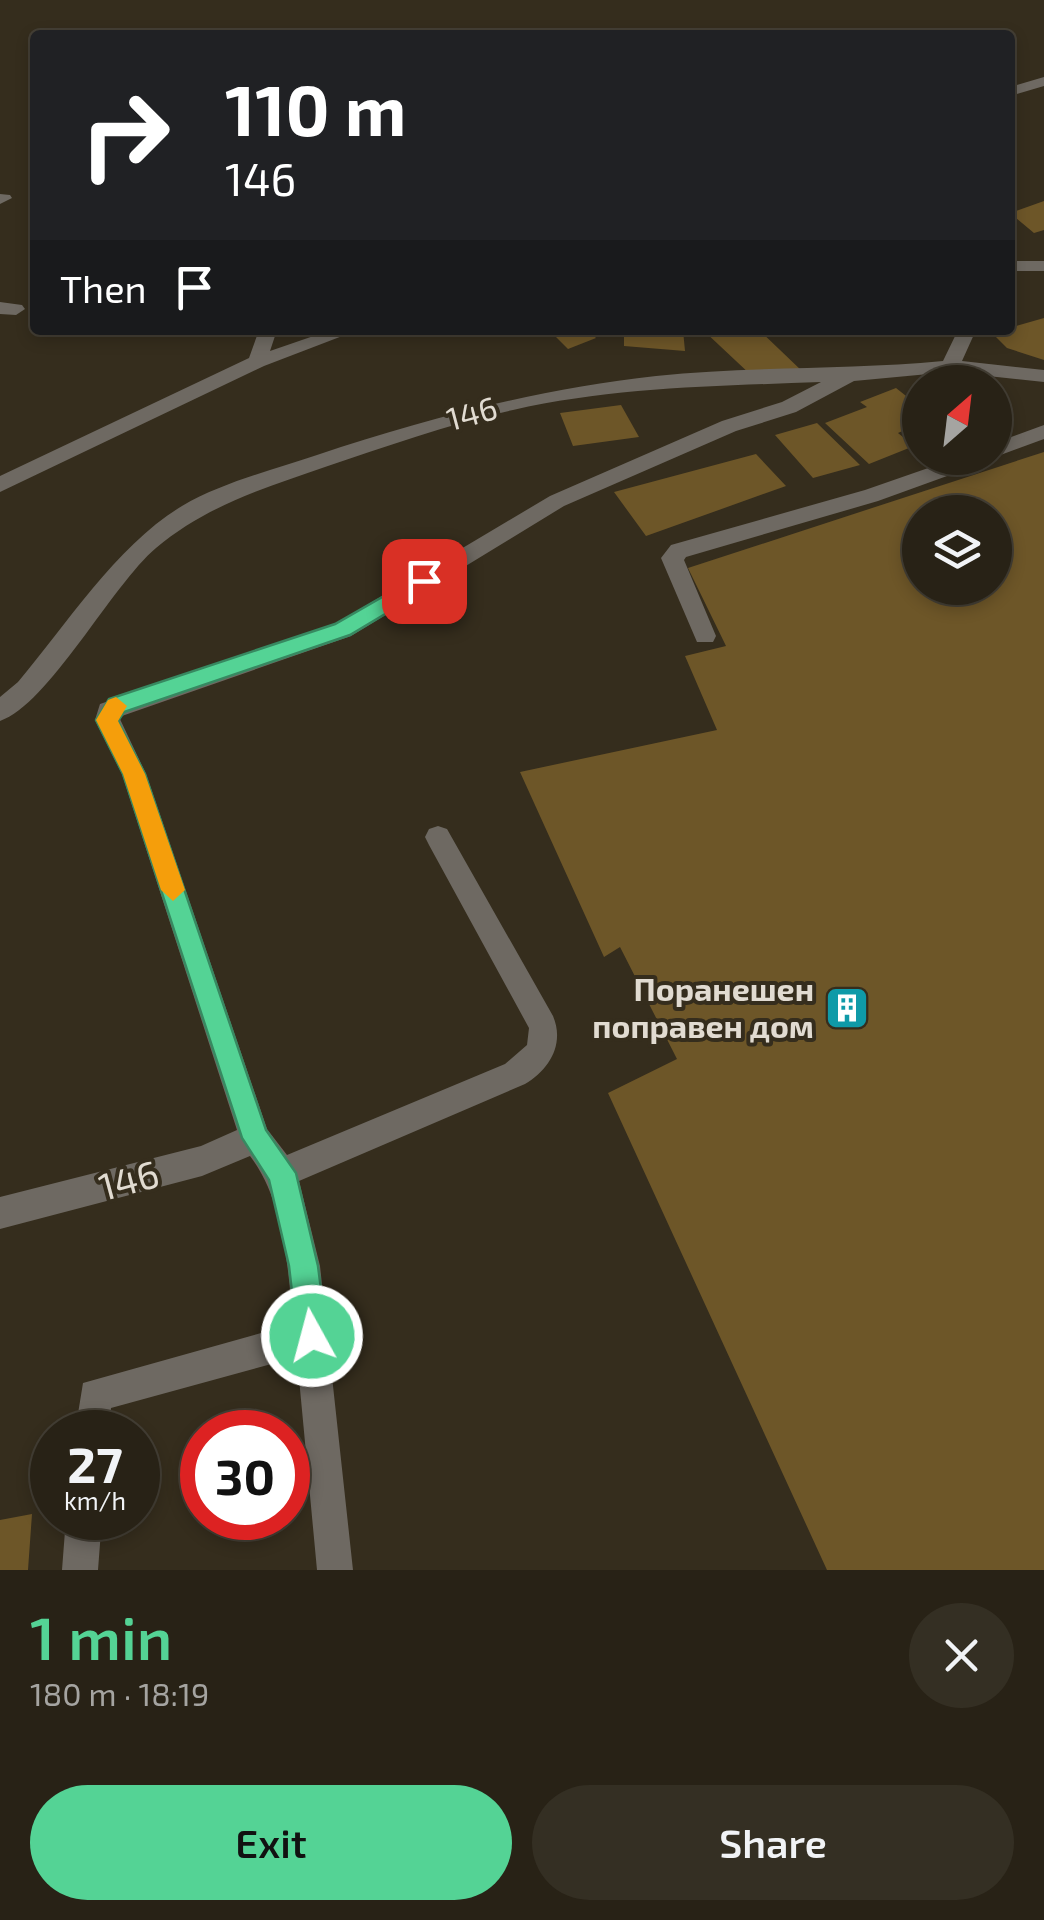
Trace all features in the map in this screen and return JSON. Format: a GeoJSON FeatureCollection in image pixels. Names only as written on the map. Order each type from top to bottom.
{"type":"FeatureCollection","features":[{"type":"Feature","properties":{"kind":"street"},"geometry":{"type":"LineString","coordinates":[[1015,90],[1044,81]]}},
{"type":"Feature","properties":{"kind":"street"},"geometry":{"type":"LineString","coordinates":[[1015,266],[1044,266]]}},
{"type":"Feature","properties":{"kind":"street"},"geometry":{"type":"LineString","coordinates":[[257,362],[266,335]]}},
{"type":"Feature","properties":{"kind":"street"},"geometry":{"type":"LineString","coordinates":[[0,485],[257,362],[335,335]]}},
{"type":"Feature","properties":{"kind":"street"},"geometry":{"type":"LineString","coordinates":[[950,365],[964,335]]}},
{"type":"Feature","properties":{"kind":"street","name":"146"},"geometry":{"type":"LineString","coordinates":[[0,711],[26,689],[146,545],[190,511],[231,492],[404,434],[576,391],[725,378],[902,370]]}},
{"type":"Feature","properties":{"kind":"street","name":"146"},"geometry":{"type":"LineString","coordinates":[[1012,373],[1044,376]]}},
{"type":"Feature","properties":{"kind":"street"},"geometry":{"type":"LineString","coordinates":[[335,1570],[304,1266],[282,1173],[255,1138],[134,774],[107,720],[108,712],[342,630],[557,501],[730,426],[789,407],[850,375]]}},
{"type":"Feature","properties":{"kind":"street"},"geometry":{"type":"LineString","coordinates":[[1012,444],[1044,432]]}},
{"type":"Feature","properties":{"kind":"street"},"geometry":{"type":"LineString","coordinates":[[704,636],[673,562],[679,551],[871,496],[929,475]]}},
{"type":"Feature","properties":{"kind":"street"},"geometry":{"type":"LineString","coordinates":[[282,1173],[515,1074],[534,1062],[544,1048],[543,1026],[438,837]]}},
{"type":"Feature","properties":{"kind":"street","name":"146"},"geometry":{"type":"LineString","coordinates":[[0,1213],[184,1166],[255,1138]]}},
{"type":"Feature","properties":{"kind":"street"},"geometry":{"type":"LineString","coordinates":[[94,1410],[95,1395],[312,1336]]}},
{"type":"Feature","properties":{"kind":"street"},"geometry":{"type":"LineString","coordinates":[[80,1570],[82,1540]]}},
{"type":"Feature","properties":{"kind":"building"},"geometry":{"type":"Polygon","coordinates":[[[1044,201],[1044,230],[1034,233],[1015,217],[1015,211],[1044,201]]]}},
{"type":"Feature","properties":{"kind":"building"},"geometry":{"type":"Polygon","coordinates":[[[1044,318],[1044,360],[1007,348],[994,335],[1015,335],[1015,326],[1044,318]]]}},
{"type":"Feature","properties":{"kind":"building"},"geometry":{"type":"Polygon","coordinates":[[[554,335],[596,338],[568,349],[554,335]]]}},
{"type":"Feature","properties":{"kind":"building"},"geometry":{"type":"Polygon","coordinates":[[[624,335],[683,335],[685,351],[624,346],[624,335]]]}},
{"type":"Feature","properties":{"kind":"building"},"geometry":{"type":"Polygon","coordinates":[[[708,335],[764,335],[803,372],[752,376],[708,335]]]}},
{"type":"Feature","properties":{"kind":"building"},"geometry":{"type":"Polygon","coordinates":[[[896,388],[902,393],[902,431],[898,433],[902,436],[902,451],[869,464],[825,423],[867,407],[860,402],[896,388]]]}},
{"type":"Feature","properties":{"kind":"building"},"geometry":{"type":"Polygon","coordinates":[[[621,405],[639,437],[573,446],[560,413],[621,405]]]}},
{"type":"Feature","properties":{"kind":"building"},"geometry":{"type":"Polygon","coordinates":[[[817,423],[860,465],[813,478],[775,435],[817,423]]]}},
{"type":"Feature","properties":{"kind":"building","name":"Поранешен поправен дом"},"geometry":{"type":"Polygon","coordinates":[[[1044,452],[1044,1570],[827,1570],[608,1093],[677,1059],[620,947],[604,957],[520,772],[717,730],[685,656],[726,646],[688,568],[902,498],[902,605],[1012,605],[1012,495],[912,495],[973,475],[1012,475],[1012,462],[1044,452]]]}},
{"type":"Feature","properties":{"kind":"building"},"geometry":{"type":"Polygon","coordinates":[[[756,454],[786,486],[646,536],[614,492],[756,454]]]}},
{"type":"Feature","properties":{"kind":"building"},"geometry":{"type":"Polygon","coordinates":[[[30,1514],[28,1570],[0,1570],[0,1520],[30,1514]]]}},
{"type":"Feature","properties":{"kind":"slow traffic"},"geometry":{"type":"LineString","coordinates":[[116,706],[108,712],[107,720],[134,774],[173,890]]}},
{"type":"Feature","properties":{"kind":"place","name":"Поранешен поправен дом"},"geometry":{"type":"Point","coordinates":[847,1008]}},
{"type":"Feature","properties":{"kind":"route"},"geometry":{"type":"LineString","coordinates":[[312,1336],[304,1266],[282,1173],[255,1138],[134,774],[107,720],[108,712],[116,706],[342,630],[424,581]]}}]}
